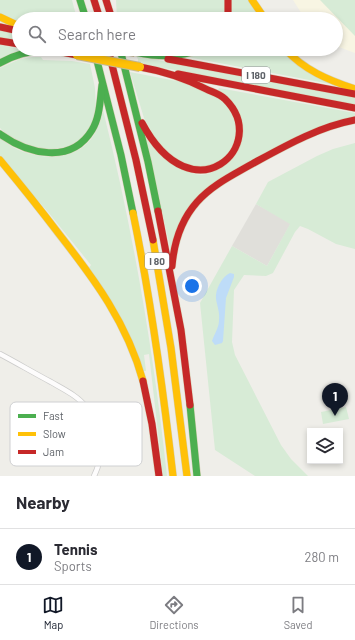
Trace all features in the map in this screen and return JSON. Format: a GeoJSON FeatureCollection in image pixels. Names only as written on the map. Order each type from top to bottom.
{"type":"FeatureCollection","features":[{"type":"Feature","properties":{"kind":"main road"},"geometry":{"type":"LineString","coordinates":[[80,0],[84,12]]}},
{"type":"Feature","properties":{"kind":"main road"},"geometry":{"type":"LineString","coordinates":[[94,0],[98,12]]}},
{"type":"Feature","properties":{"kind":"main road"},"geometry":{"type":"LineString","coordinates":[[106,0],[110,12]]}},
{"type":"Feature","properties":{"kind":"main road"},"geometry":{"type":"LineString","coordinates":[[110,0],[111,12]]}},
{"type":"Feature","properties":{"kind":"main road"},"geometry":{"type":"LineString","coordinates":[[228,0],[229,12]]}},
{"type":"Feature","properties":{"kind":"main road"},"geometry":{"type":"LineString","coordinates":[[252,0],[260,12]]}},
{"type":"Feature","properties":{"kind":"main road"},"geometry":{"type":"LineString","coordinates":[[0,17],[12,23]]}},
{"type":"Feature","properties":{"kind":"main road"},"geometry":{"type":"LineString","coordinates":[[0,27],[12,30]]}},
{"type":"Feature","properties":{"kind":"main road"},"geometry":{"type":"LineString","coordinates":[[0,41],[12,43]]}},
{"type":"Feature","properties":{"kind":"main road"},"geometry":{"type":"LineString","coordinates":[[0,63],[14,56]]}},
{"type":"Feature","properties":{"kind":"main road","name":"I 180"},"geometry":{"type":"LineString","coordinates":[[82,56],[355,108]]}},
{"type":"Feature","properties":{"kind":"main road","name":"I 80"},"geometry":{"type":"LineString","coordinates":[[96,56],[128,187],[147,282],[164,390],[174,476]]}},
{"type":"Feature","properties":{"kind":"main road","name":"I 80"},"geometry":{"type":"LineString","coordinates":[[110,56],[138,167],[159,271],[177,384],[187,476]]}},
{"type":"Feature","properties":{"kind":"main road"},"geometry":{"type":"LineString","coordinates":[[121,56],[151,176],[181,330],[197,476]]}},
{"type":"Feature","properties":{"kind":"main road"},"geometry":{"type":"LineString","coordinates":[[156,56],[183,56]]}},
{"type":"Feature","properties":{"kind":"main road","name":"I 180"},"geometry":{"type":"LineString","coordinates":[[156,56],[355,94]]}},
{"type":"Feature","properties":{"kind":"main road"},"geometry":{"type":"LineString","coordinates":[[292,56],[315,73],[339,84],[355,88]]}},
{"type":"Feature","properties":{"kind":"main road"},"geometry":{"type":"LineString","coordinates":[[135,108],[143,126],[152,140],[166,156],[181,166],[192,170],[205,170],[216,167],[230,158],[236,147],[239,134],[237,117],[231,106],[221,96],[164,71]]}},
{"type":"Feature","properties":{"kind":"main road"},"geometry":{"type":"LineString","coordinates":[[0,134],[20,147],[40,152],[59,152],[75,147],[90,135],[97,120],[102,82]]}},
{"type":"Feature","properties":{"kind":"main road"},"geometry":{"type":"LineString","coordinates":[[171,277],[174,250],[180,230],[190,212],[205,194],[224,180],[308,134],[334,124],[355,120]]}},
{"type":"Feature","properties":{"kind":"main road"},"geometry":{"type":"LineString","coordinates":[[0,160],[19,182],[91,276],[107,298],[121,324],[135,356],[146,392],[153,428],[159,476]]}},
{"type":"Feature","properties":{"kind":"street"},"geometry":{"type":"LineString","coordinates":[[0,354],[82,402]]}},
{"type":"Feature","properties":{"kind":"street"},"geometry":{"type":"LineString","coordinates":[[94,476],[98,466]]}},
{"type":"Feature","properties":{"kind":"shaded area"},"geometry":{"type":"Polygon","coordinates":[[[293,0],[355,0],[355,53],[343,49],[343,12],[301,12],[293,0]]]}},
{"type":"Feature","properties":{"kind":"shaded area"},"geometry":{"type":"Polygon","coordinates":[[[256,204],[291,223],[267,266],[232,246],[256,204]]]}},
{"type":"Feature","properties":{"kind":"green space"},"geometry":{"type":"Polygon","coordinates":[[[0,0],[72,0],[75,12],[12,12],[12,19],[0,13],[0,0]]]}},
{"type":"Feature","properties":{"kind":"green space"},"geometry":{"type":"Polygon","coordinates":[[[116,0],[225,0],[225,12],[117,12],[116,0]]]}},
{"type":"Feature","properties":{"kind":"green space"},"geometry":{"type":"Polygon","coordinates":[[[231,0],[250,0],[258,12],[232,12],[231,0]]]}},
{"type":"Feature","properties":{"kind":"green space"},"geometry":{"type":"Polygon","coordinates":[[[320,0],[355,0],[355,36],[343,24],[343,12],[332,12],[320,0]]]}},
{"type":"Feature","properties":{"kind":"green space"},"geometry":{"type":"Polygon","coordinates":[[[0,30],[12,33],[12,40],[0,38],[0,30]]]}},
{"type":"Feature","properties":{"kind":"green space"},"geometry":{"type":"Polygon","coordinates":[[[0,45],[12,47],[13,56],[0,60],[0,45]]]}},
{"type":"Feature","properties":{"kind":"green space"},"geometry":{"type":"Polygon","coordinates":[[[136,56],[355,97],[355,105],[138,63],[136,56]]]}},
{"type":"Feature","properties":{"kind":"green space"},"geometry":{"type":"Polygon","coordinates":[[[182,56],[293,56],[330,84],[182,56]]]}},
{"type":"Feature","properties":{"kind":"green space"},"geometry":{"type":"Polygon","coordinates":[[[41,57],[43,60],[72,61],[90,64],[95,88],[96,110],[90,132],[71,146],[49,150],[35,148],[19,143],[9,137],[0,128],[0,68],[20,59],[41,57]]]}},
{"type":"Feature","properties":{"kind":"green space"},"geometry":{"type":"Polygon","coordinates":[[[130,72],[187,83],[189,86],[195,86],[224,102],[234,117],[237,138],[229,155],[214,165],[195,168],[178,161],[159,144],[144,118],[130,72]]]}},
{"type":"Feature","properties":{"kind":"green space"},"geometry":{"type":"Polygon","coordinates":[[[219,88],[355,113],[355,118],[333,123],[203,195],[171,252],[146,138],[168,159],[185,170],[194,174],[204,175],[213,172],[241,143],[231,102],[218,90],[219,88]]]}},
{"type":"Feature","properties":{"kind":"green space"},"geometry":{"type":"Polygon","coordinates":[[[103,110],[133,246],[156,384],[167,476],[163,476],[149,354],[144,355],[146,371],[143,371],[89,268],[91,265],[48,212],[0,157],[0,138],[18,150],[29,154],[52,157],[73,152],[83,147],[94,135],[99,125],[103,110]]]}},
{"type":"Feature","properties":{"kind":"green space"},"geometry":{"type":"Polygon","coordinates":[[[355,143],[355,249],[336,244],[300,226],[295,232],[273,273],[266,276],[244,275],[234,290],[232,342],[235,355],[281,445],[291,459],[308,476],[255,476],[215,450],[200,303],[232,246],[267,266],[290,224],[256,204],[268,182],[317,156],[333,149],[355,143]]]}},
{"type":"Feature","properties":{"kind":"green space"},"geometry":{"type":"Polygon","coordinates":[[[346,407],[349,419],[323,424],[321,412],[346,407]]]}},
{"type":"Feature","properties":{"kind":"water"},"geometry":{"type":"Polygon","coordinates":[[[230,273],[234,274],[234,277],[226,298],[223,341],[222,343],[215,345],[212,341],[218,326],[219,317],[216,295],[222,280],[230,273]]]}},
{"type":"Feature","properties":{"kind":"traffic: fast"},"geometry":{"type":"LineString","coordinates":[[80,0],[84,12]]}},
{"type":"Feature","properties":{"kind":"traffic: fast"},"geometry":{"type":"LineString","coordinates":[[0,63],[15,56]]}},
{"type":"Feature","properties":{"kind":"traffic: fast"},"geometry":{"type":"LineString","coordinates":[[96,56],[121,155],[133,213]]}},
{"type":"Feature","properties":{"kind":"traffic: fast"},"geometry":{"type":"LineString","coordinates":[[122,56],[148,162],[158,211]]}},
{"type":"Feature","properties":{"kind":"traffic: fast"},"geometry":{"type":"LineString","coordinates":[[0,134],[23,147],[36,151],[49,153],[61,152],[73,148],[83,141],[95,125],[102,85]]}},
{"type":"Feature","properties":{"kind":"traffic: fast"},"geometry":{"type":"LineString","coordinates":[[190,405],[197,476]]}},
{"type":"Feature","properties":{"kind":"traffic: slow"},"geometry":{"type":"LineString","coordinates":[[252,0],[260,12]]}},
{"type":"Feature","properties":{"kind":"traffic: slow"},"geometry":{"type":"LineString","coordinates":[[0,17],[12,23]]}},
{"type":"Feature","properties":{"kind":"traffic: slow"},"geometry":{"type":"LineString","coordinates":[[82,56],[140,67]]}},
{"type":"Feature","properties":{"kind":"traffic: slow"},"geometry":{"type":"LineString","coordinates":[[292,56],[308,69],[317,74],[355,89]]}},
{"type":"Feature","properties":{"kind":"traffic: slow"},"geometry":{"type":"LineString","coordinates":[[0,160],[45,215],[97,285],[119,321],[128,340],[143,381]]}},
{"type":"Feature","properties":{"kind":"traffic: slow"},"geometry":{"type":"LineString","coordinates":[[133,213],[156,344],[173,476]]}},
{"type":"Feature","properties":{"kind":"traffic: slow"},"geometry":{"type":"LineString","coordinates":[[153,240],[171,348],[187,476]]}},
{"type":"Feature","properties":{"kind":"traffic: jam"},"geometry":{"type":"LineString","coordinates":[[94,0],[98,12]]}},
{"type":"Feature","properties":{"kind":"traffic: jam"},"geometry":{"type":"LineString","coordinates":[[106,0],[110,12]]}},
{"type":"Feature","properties":{"kind":"traffic: jam"},"geometry":{"type":"LineString","coordinates":[[228,0],[228,12]]}},
{"type":"Feature","properties":{"kind":"traffic: jam"},"geometry":{"type":"LineString","coordinates":[[0,27],[12,30]]}},
{"type":"Feature","properties":{"kind":"traffic: jam"},"geometry":{"type":"LineString","coordinates":[[0,41],[12,43]]}},
{"type":"Feature","properties":{"kind":"traffic: jam"},"geometry":{"type":"LineString","coordinates":[[110,56],[136,160],[153,240]]}},
{"type":"Feature","properties":{"kind":"traffic: jam"},"geometry":{"type":"LineString","coordinates":[[168,59],[355,94]]}},
{"type":"Feature","properties":{"kind":"traffic: jam"},"geometry":{"type":"LineString","coordinates":[[140,67],[182,78],[223,97],[237,117],[239,136],[233,152],[220,164],[203,170],[183,166],[162,151],[142,123]]}},
{"type":"Feature","properties":{"kind":"traffic: jam"},"geometry":{"type":"LineString","coordinates":[[178,74],[355,108]]}},
{"type":"Feature","properties":{"kind":"traffic: jam"},"geometry":{"type":"LineString","coordinates":[[172,266],[174,249],[179,232],[191,209],[209,190],[238,172],[302,138],[328,127],[355,120]]}},
{"type":"Feature","properties":{"kind":"traffic: jam"},"geometry":{"type":"LineString","coordinates":[[158,211],[181,330],[190,405]]}},
{"type":"Feature","properties":{"kind":"traffic: jam"},"geometry":{"type":"LineString","coordinates":[[143,381],[152,424],[159,476]]}},
{"type":"Feature","properties":{"kind":"place","name":"Tennis"},"geometry":{"type":"Point","coordinates":[335,416]}}]}
